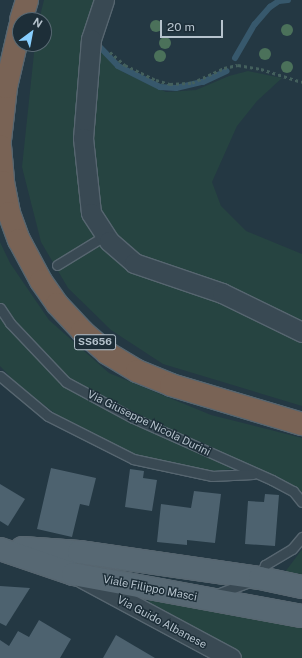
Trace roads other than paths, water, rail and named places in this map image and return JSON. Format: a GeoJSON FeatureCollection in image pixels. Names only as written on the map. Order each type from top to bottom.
{"type":"FeatureCollection","features":[{"type":"Feature","properties":{"kind":"highway"},"geometry":{"type":"LineString","coordinates":[[24,12],[26,0]]}},
{"type":"Feature","properties":{"kind":"highway"},"geometry":{"type":"LineString","coordinates":[[0,140],[6,87],[14,52]]}},
{"type":"Feature","properties":{"kind":"highway","name":"SS656"},"geometry":{"type":"LineString","coordinates":[[0,146],[5,190],[19,240],[41,281],[57,304],[82,331],[108,352],[137,371],[171,385],[302,424]]}},
{"type":"Feature","properties":{"kind":"main road","name":"Viale Filippo Masci"},"geometry":{"type":"LineString","coordinates":[[3,547],[79,552],[260,578],[302,587]]}},
{"type":"Feature","properties":{"kind":"main road","name":"Viale Filippo Masci"},"geometry":{"type":"LineString","coordinates":[[3,547],[73,574],[302,616]]}},
{"type":"Feature","properties":{"kind":"street"},"geometry":{"type":"LineString","coordinates":[[104,0],[92,36],[82,138],[91,213],[106,235],[134,263],[222,293],[302,332]]}},
{"type":"Feature","properties":{"kind":"street","name":"Via Guido Albanese"},"geometry":{"type":"LineString","coordinates":[[73,574],[231,658]]}},
{"type":"Feature","properties":{"kind":"lane"},"geometry":{"type":"LineString","coordinates":[[57,265],[106,235]]}},
{"type":"Feature","properties":{"kind":"lane","name":"Via Giuseppe Nicola Durini"},"geometry":{"type":"LineString","coordinates":[[0,308],[10,324],[66,382],[133,418],[293,491],[302,502]]}},
{"type":"Feature","properties":{"kind":"lane","name":"Via Giuseppe Nicola Durini"},"geometry":{"type":"LineString","coordinates":[[0,376],[48,416],[133,459],[212,476],[257,474]]}},
{"type":"Feature","properties":{"kind":"lane"},"geometry":{"type":"LineString","coordinates":[[189,595],[222,594],[260,578],[265,565],[292,549],[302,537]]}},
{"type":"Feature","properties":{"kind":"waterway"},"geometry":{"type":"LineString","coordinates":[[235,58],[255,24],[270,7],[279,1],[288,0]]}},
{"type":"Feature","properties":{"kind":"waterway"},"geometry":{"type":"LineString","coordinates":[[97,44],[118,66],[160,87],[176,88],[203,82],[227,71]]}}]}
